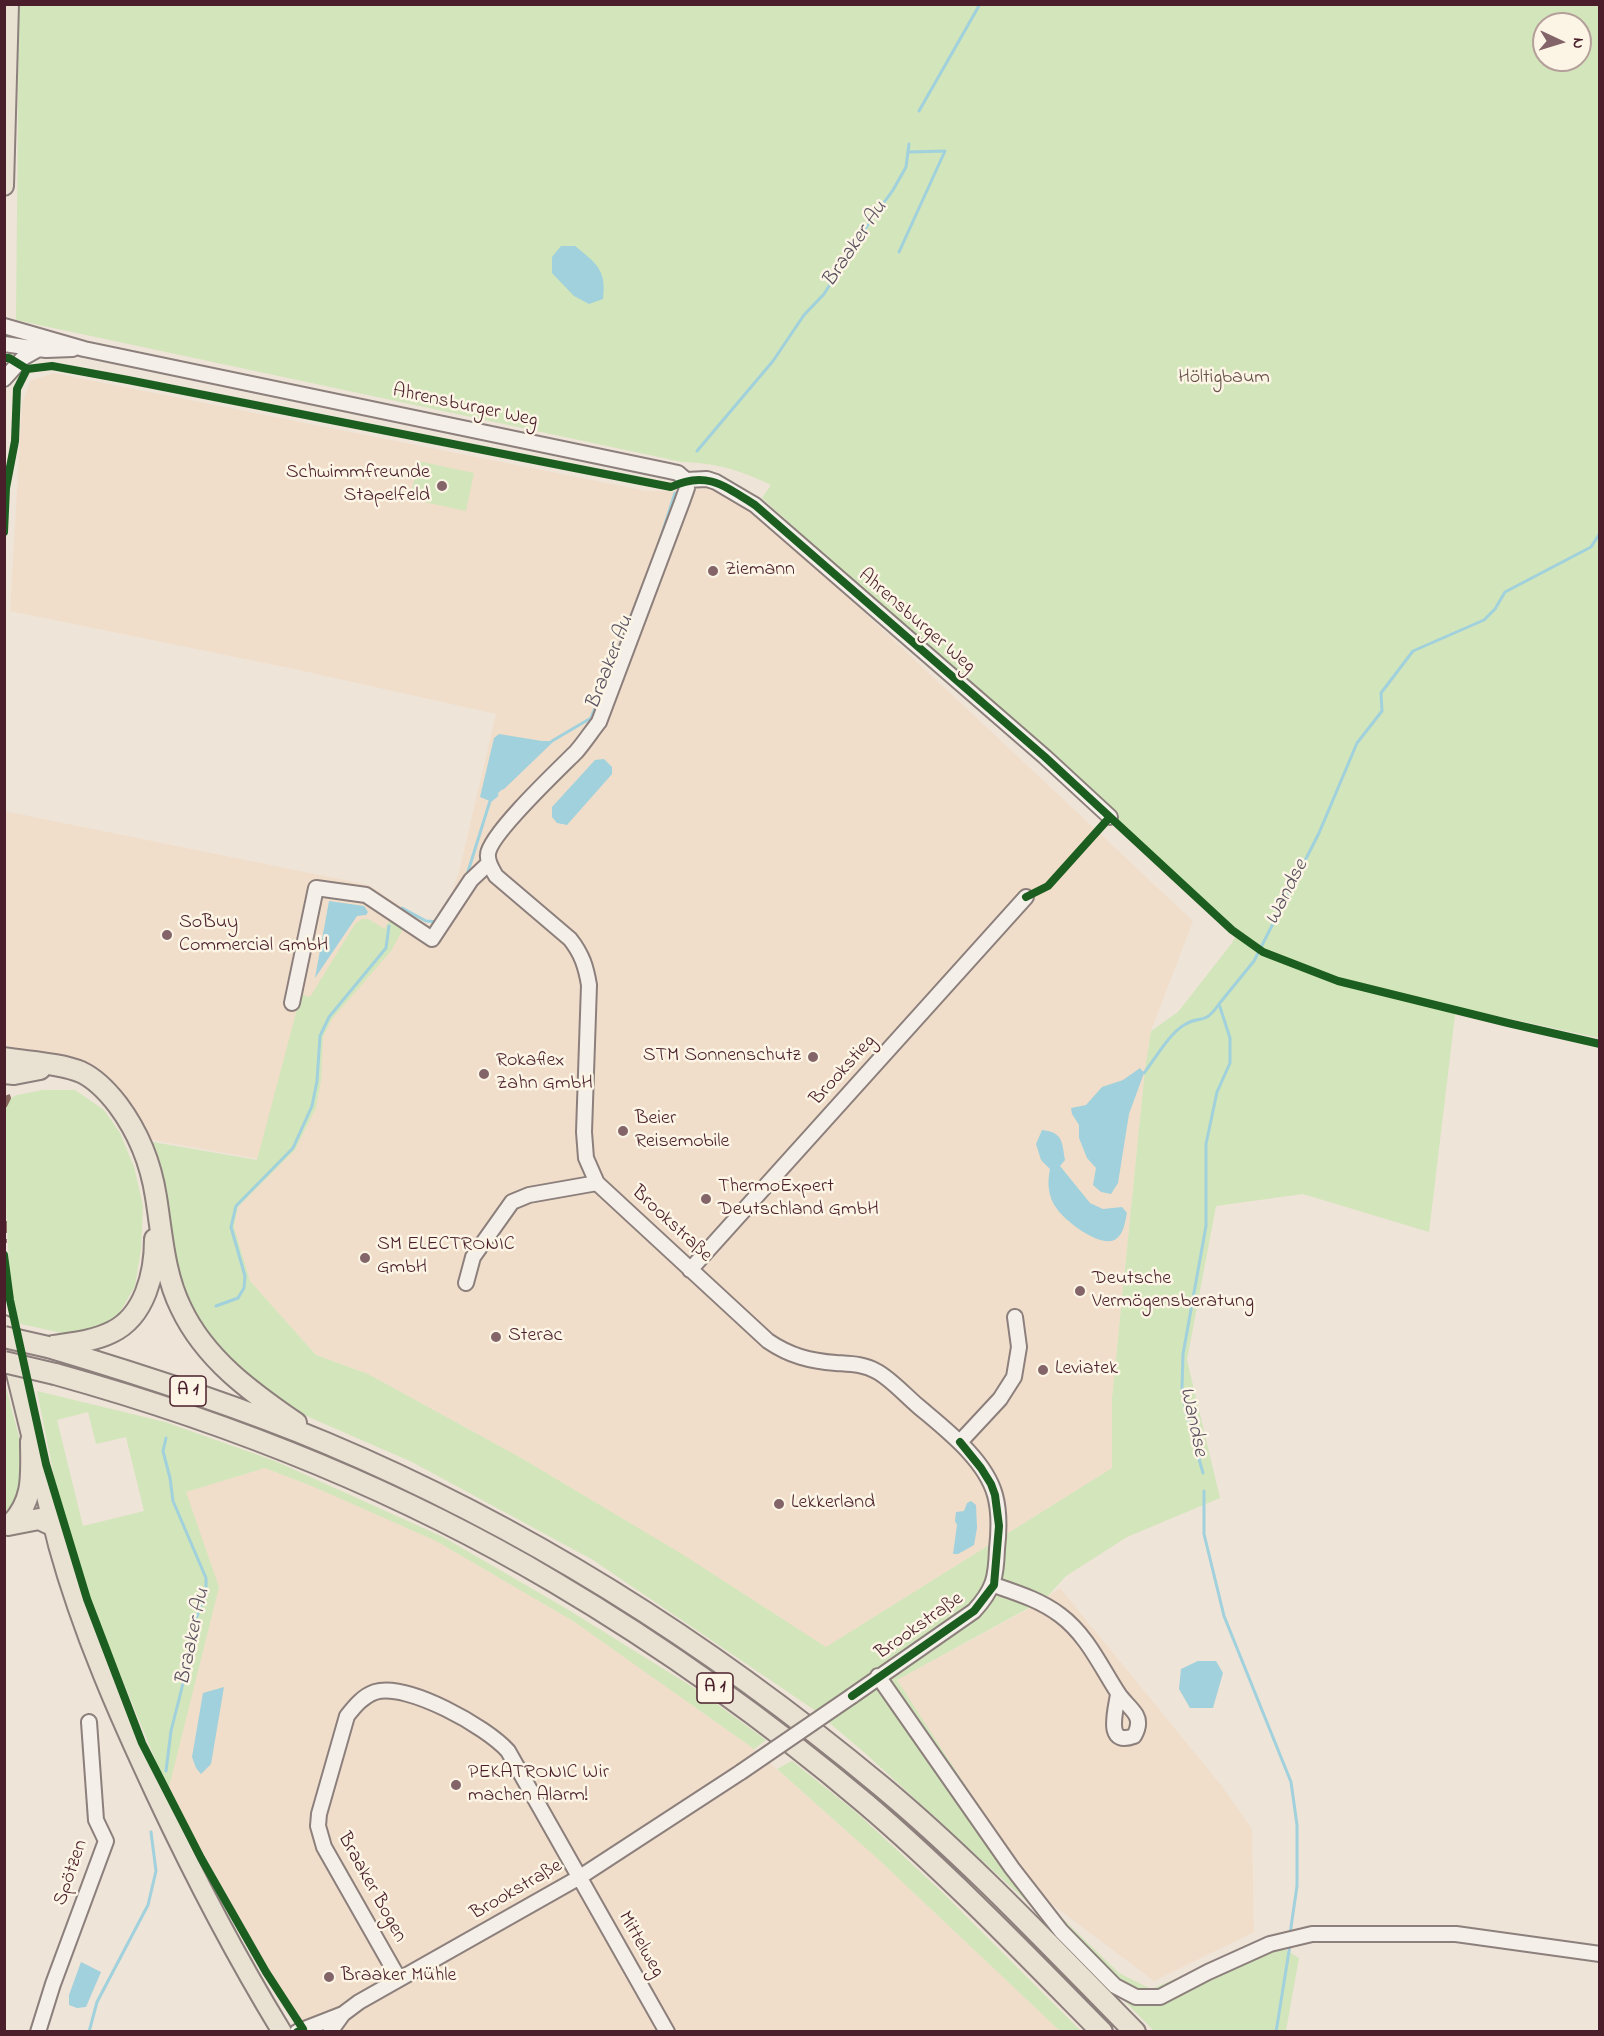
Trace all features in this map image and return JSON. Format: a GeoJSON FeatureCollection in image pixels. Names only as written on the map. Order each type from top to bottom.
{"type":"FeatureCollection","features":[{"type":"Feature","properties":{"kind":"highway"},"geometry":{"type":"LineString","coordinates":[[7,1072],[55,1066],[81,1072],[93,1079],[109,1094],[126,1116],[139,1139],[156,1195],[162,1244],[170,1276],[180,1307],[190,1327],[224,1369],[269,1404],[326,1443]]}},
{"type":"Feature","properties":{"kind":"highway"},"geometry":{"type":"LineString","coordinates":[[48,1347],[100,1338],[125,1324],[135,1312],[150,1281],[155,1252],[156,1195]]}},
{"type":"Feature","properties":{"kind":"highway","name":"A 1"},"geometry":{"type":"LineString","coordinates":[[4,1337],[48,1347],[163,1382],[326,1443],[456,1503],[564,1561],[671,1627],[785,1710],[882,1787],[995,1891],[1135,2031]]}},
{"type":"Feature","properties":{"kind":"highway","name":"A 1"},"geometry":{"type":"LineString","coordinates":[[4,1362],[55,1374],[145,1401],[229,1430],[360,1483],[447,1524],[572,1593],[648,1641],[771,1727],[868,1806],[981,1909],[1102,2031]]}},
{"type":"Feature","properties":{"kind":"highway"},"geometry":{"type":"LineString","coordinates":[[7,1528],[24,1511],[31,1476],[31,1441]]}},
{"type":"Feature","properties":{"kind":"highway"},"geometry":{"type":"LineString","coordinates":[[7,1528],[39,1520],[54,1526]]}},
{"type":"Feature","properties":{"kind":"main road"},"geometry":{"type":"LineString","coordinates":[[4,186],[9,4]]}},
{"type":"Feature","properties":{"kind":"main road"},"geometry":{"type":"LineString","coordinates":[[4,1325],[31,1441],[70,1587],[97,1661],[129,1738],[175,1836],[225,1932],[282,2031]]}},
{"type":"Feature","properties":{"kind":"main road"},"geometry":{"type":"LineString","coordinates":[[257,1988],[263,2013],[264,2031]]}},
{"type":"Feature","properties":{"kind":"street","name":"Ahrensburger Weg"},"geometry":{"type":"LineString","coordinates":[[4,326],[84,349],[649,466],[678,473],[686,480],[706,479],[716,482],[755,505],[1045,756],[1110,817]]}},
{"type":"Feature","properties":{"kind":"street","name":"Ahrensburger Weg"},"geometry":{"type":"LineString","coordinates":[[4,344],[39,349],[84,349]]}},
{"type":"Feature","properties":{"kind":"street"},"geometry":{"type":"LineString","coordinates":[[4,379],[23,358],[39,349]]}},
{"type":"Feature","properties":{"kind":"street"},"geometry":{"type":"LineString","coordinates":[[292,1003],[316,888],[366,895],[432,939],[471,880],[489,863],[490,847],[505,827],[545,782],[577,751],[599,722],[682,502],[687,488],[686,480]]}},
{"type":"Feature","properties":{"kind":"street","name":"Brookstraße"},"geometry":{"type":"LineString","coordinates":[[330,2031],[343,2014],[359,2002],[580,1877],[741,1772],[974,1611],[994,1585],[999,1526],[995,1494],[981,1468],[960,1443],[877,1371],[855,1364],[800,1358],[778,1348],[597,1183],[586,1158],[584,1132],[588,992],[586,967],[580,951],[570,939],[496,876],[489,863]]}},
{"type":"Feature","properties":{"kind":"street","name":"Brookstieg"},"geometry":{"type":"LineString","coordinates":[[690,1270],[1026,897]]}},
{"type":"Feature","properties":{"kind":"street"},"geometry":{"type":"LineString","coordinates":[[466,1282],[473,1257],[512,1202],[529,1195],[597,1183]]}},
{"type":"Feature","properties":{"kind":"street"},"geometry":{"type":"LineString","coordinates":[[960,1443],[1000,1399],[1014,1377],[1019,1347],[1015,1317]]}},
{"type":"Feature","properties":{"kind":"street"},"geometry":{"type":"LineString","coordinates":[[994,1585],[1027,1596],[1061,1616],[1077,1630],[1107,1673],[1118,1694]]}},
{"type":"Feature","properties":{"kind":"street"},"geometry":{"type":"LineString","coordinates":[[878,1676],[1012,1868],[1061,1930],[1115,1986],[1136,1997],[1160,1997],[1270,1944],[1311,1934],[1456,1934],[1599,1954]]}},
{"type":"Feature","properties":{"kind":"street","name":"Braaker Bogen"},"geometry":{"type":"LineString","coordinates":[[399,1979],[324,1847],[318,1826],[321,1802],[347,1716],[356,1704],[368,1695],[388,1690],[414,1695],[459,1716],[501,1743],[515,1763],[580,1877]]}},
{"type":"Feature","properties":{"kind":"street","name":"Spötzen"},"geometry":{"type":"LineString","coordinates":[[38,2031],[52,1984],[106,1840],[96,1820],[89,1722]]}},
{"type":"Feature","properties":{"kind":"street","name":"Mittelweg"},"geometry":{"type":"LineString","coordinates":[[580,1877],[667,2031]]}},
{"type":"Feature","properties":{"kind":"street","name":"Brookstraße"},"geometry":{"type":"LineString","coordinates":[[297,2031],[343,2014]]}},
{"type":"Feature","properties":{"kind":"shaded area"},"geometry":{"type":"Polygon","coordinates":[[[54,373],[647,491],[687,491],[714,487],[753,508],[1193,921],[1151,1031],[1145,1069],[1112,1398],[1112,1468],[826,1647],[681,1554],[523,1459],[368,1374],[316,1355],[250,1281],[234,1227],[238,1207],[281,1163],[147,1139],[71,1059],[15,1049],[7,1045],[5,1042],[4,811],[369,885],[432,927],[448,904],[459,872],[496,714],[294,669],[10,611],[22,403],[30,381],[54,373]]]}},
{"type":"Feature","properties":{"kind":"shaded area"},"geometry":{"type":"Polygon","coordinates":[[[265,1468],[436,1541],[573,1621],[754,1749],[879,1860],[1060,2031],[304,2031],[168,1791],[219,1587],[185,1492],[265,1468]]]}},
{"type":"Feature","properties":{"kind":"shaded area"},"geometry":{"type":"Polygon","coordinates":[[[1060,1588],[1221,1785],[1252,1829],[1254,1932],[1154,1981],[1034,1891],[897,1680],[1032,1607],[1060,1588]]]}},
{"type":"Feature","properties":{"kind":"green space","name":"Höltigbaum"},"geometry":{"type":"Polygon","coordinates":[[[19,5],[1599,5],[1599,1038],[1456,1007],[1429,1232],[1303,1194],[1216,1206],[1187,1360],[1220,1498],[1127,1537],[1066,1576],[1045,1599],[897,1680],[1034,1891],[1119,1973],[1151,1989],[1270,1940],[1299,1958],[1286,2031],[1154,2031],[1023,1898],[865,1753],[813,1709],[593,1560],[412,1462],[311,1418],[274,1398],[214,1348],[177,1281],[147,1141],[257,1160],[301,994],[310,997],[355,924],[362,919],[368,919],[385,929],[392,919],[402,925],[403,929],[391,951],[332,1019],[323,1037],[321,1081],[316,1108],[295,1150],[238,1207],[234,1227],[250,1281],[316,1355],[368,1374],[523,1459],[682,1554],[826,1647],[1112,1468],[1112,1398],[1145,1069],[1151,1031],[1178,1012],[1232,943],[1238,931],[762,498],[771,485],[738,471],[682,462],[16,320],[19,5]]]}},
{"type":"Feature","properties":{"kind":"green space","name":"Schwimmfreunde Stapelfeld"},"geometry":{"type":"Polygon","coordinates":[[[418,461],[474,473],[466,511],[410,499],[418,461]]]}},
{"type":"Feature","properties":{"kind":"green space"},"geometry":{"type":"Polygon","coordinates":[[[43,1090],[75,1090],[104,1110],[120,1133],[134,1167],[143,1206],[141,1249],[135,1286],[116,1319],[92,1333],[62,1333],[12,1322],[5,1188],[4,1102],[17,1095],[43,1090]]]}},
{"type":"Feature","properties":{"kind":"green space"},"geometry":{"type":"Polygon","coordinates":[[[4,1380],[24,1456],[19,1501],[5,1512],[4,1380]]]}},
{"type":"Feature","properties":{"kind":"green space"},"geometry":{"type":"Polygon","coordinates":[[[37,1391],[165,1422],[275,1461],[443,1537],[567,1609],[699,1691],[766,1740],[754,1749],[573,1621],[436,1541],[265,1468],[186,1492],[219,1587],[168,1791],[66,1536],[37,1391]],[[88,1412],[57,1420],[83,1526],[144,1511],[126,1437],[96,1444],[88,1412]]]}},
{"type":"Feature","properties":{"kind":"green space"},"geometry":{"type":"Polygon","coordinates":[[[792,1761],[857,1813],[942,1892],[1081,2031],[1060,2031],[879,1860],[777,1769],[792,1761]]]}},
{"type":"Feature","properties":{"kind":"water"},"geometry":{"type":"Polygon","coordinates":[[[561,246],[575,246],[598,268],[603,281],[603,299],[589,304],[574,296],[552,273],[552,257],[561,246]]]}},
{"type":"Feature","properties":{"kind":"water"},"geometry":{"type":"Polygon","coordinates":[[[499,734],[552,741],[490,801],[480,797],[494,738],[499,734]]]}},
{"type":"Feature","properties":{"kind":"water"},"geometry":{"type":"Polygon","coordinates":[[[604,759],[612,767],[612,774],[567,825],[557,823],[552,817],[552,807],[595,760],[604,759]]]}},
{"type":"Feature","properties":{"kind":"water"},"geometry":{"type":"Polygon","coordinates":[[[329,901],[364,906],[368,912],[366,915],[357,916],[315,978],[329,901]]]}},
{"type":"Feature","properties":{"kind":"water"},"geometry":{"type":"Polygon","coordinates":[[[1140,1068],[1144,1073],[1129,1114],[1118,1183],[1111,1194],[1101,1192],[1093,1185],[1096,1168],[1087,1158],[1079,1138],[1079,1125],[1071,1108],[1086,1105],[1102,1087],[1123,1080],[1140,1068]]]}},
{"type":"Feature","properties":{"kind":"water"},"geometry":{"type":"Polygon","coordinates":[[[1042,1130],[1054,1133],[1060,1139],[1065,1160],[1060,1166],[1090,1203],[1103,1209],[1122,1207],[1127,1213],[1119,1237],[1110,1241],[1085,1233],[1068,1221],[1057,1209],[1049,1190],[1050,1169],[1041,1160],[1036,1144],[1042,1130]]]}},
{"type":"Feature","properties":{"kind":"water"},"geometry":{"type":"Polygon","coordinates":[[[971,1501],[976,1505],[977,1528],[974,1545],[958,1554],[953,1554],[957,1525],[956,1512],[964,1511],[967,1503],[971,1501]]]}},
{"type":"Feature","properties":{"kind":"water"},"geometry":{"type":"Polygon","coordinates":[[[1198,1661],[1216,1661],[1223,1673],[1213,1708],[1190,1708],[1179,1689],[1181,1669],[1198,1661]]]}},
{"type":"Feature","properties":{"kind":"water"},"geometry":{"type":"Polygon","coordinates":[[[224,1687],[211,1764],[201,1774],[192,1757],[203,1693],[224,1687]]]}},
{"type":"Feature","properties":{"kind":"water"},"geometry":{"type":"Polygon","coordinates":[[[81,1962],[101,1972],[86,2007],[77,2008],[69,2005],[69,1995],[81,1962]]]}},
{"type":"Feature","properties":{"kind":"waterway","name":"Braaker Au"},"geometry":{"type":"LineString","coordinates":[[919,111],[980,4]]}},
{"type":"Feature","properties":{"kind":"waterway","name":"Braaker Au"},"geometry":{"type":"LineString","coordinates":[[697,451],[773,361],[804,315],[824,294],[893,190],[906,167],[909,144]]}},
{"type":"Feature","properties":{"kind":"waterway"},"geometry":{"type":"LineString","coordinates":[[899,252],[945,151],[909,152]]}},
{"type":"Feature","properties":{"kind":"waterway","name":"Braaker Au"},"geometry":{"type":"LineString","coordinates":[[658,546],[675,493]]}},
{"type":"Feature","properties":{"kind":"waterway","name":"Wandse"},"geometry":{"type":"LineString","coordinates":[[1203,1473],[1186,1413],[1182,1388],[1183,1354],[1206,1226],[1206,1144],[1217,1092],[1230,1063],[1230,1038],[1219,1004],[1254,961],[1319,833],[1357,743],[1382,711],[1381,693],[1413,651],[1484,620],[1495,609],[1505,592],[1591,547],[1600,533]]}},
{"type":"Feature","properties":{"kind":"waterway","name":"Braaker Au"},"geometry":{"type":"LineString","coordinates":[[503,788],[552,741],[591,718],[656,553]]}},
{"type":"Feature","properties":{"kind":"waterway","name":"Braaker Au"},"geometry":{"type":"LineString","coordinates":[[466,878],[490,801],[497,795]]}},
{"type":"Feature","properties":{"kind":"waterway","name":"Braaker Au"},"geometry":{"type":"LineString","coordinates":[[402,908],[426,921],[439,922]]}},
{"type":"Feature","properties":{"kind":"waterway","name":"Braaker Au"},"geometry":{"type":"LineString","coordinates":[[216,1306],[238,1298],[244,1288],[245,1276],[231,1227],[236,1206],[293,1148],[312,1106],[317,1081],[320,1036],[329,1017],[386,948],[389,926]]}},
{"type":"Feature","properties":{"kind":"waterway"},"geometry":{"type":"LineString","coordinates":[[1144,1073],[1178,1029],[1190,1022],[1205,1018],[1219,1004]]}},
{"type":"Feature","properties":{"kind":"waterway","name":"Braaker Au"},"geometry":{"type":"LineString","coordinates":[[166,1438],[163,1451],[173,1501],[206,1578],[206,1595],[195,1621],[196,1632],[171,1731],[166,1771]]}},
{"type":"Feature","properties":{"kind":"waterway","name":"Wandse"},"geometry":{"type":"LineString","coordinates":[[1204,1491],[1204,1534],[1224,1616],[1291,1782],[1297,1825],[1297,1886],[1290,1934]]}},
{"type":"Feature","properties":{"kind":"waterway","name":"Braaker Au"},"geometry":{"type":"LineString","coordinates":[[89,2032],[97,2002],[148,1905],[156,1871],[151,1832]]}},
{"type":"Feature","properties":{"kind":"waterway","name":"Wandse"},"geometry":{"type":"LineString","coordinates":[[1276,2032],[1290,1945]]}},
{"type":"Feature","properties":{"kind":"marked path"},"geometry":{"type":"LineString","coordinates":[[4,1106],[8,1098],[5,1091]]}},
{"type":"Feature","properties":{"kind":"marked path"},"geometry":{"type":"LineString","coordinates":[[4,1221],[4,1243]]}},
{"type":"Feature","properties":{"kind":"cycle path"},"geometry":{"type":"LineString","coordinates":[[4,358],[9,358],[27,369],[52,366],[671,487],[695,480],[715,482],[755,505],[1045,757],[1232,930],[1263,952],[1338,981],[1600,1044]]}},
{"type":"Feature","properties":{"kind":"cycle path"},"geometry":{"type":"LineString","coordinates":[[4,532],[6,488],[15,441],[17,389],[27,369]]}},
{"type":"Feature","properties":{"kind":"cycle path"},"geometry":{"type":"LineString","coordinates":[[1026,897],[1048,886],[1110,817]]}},
{"type":"Feature","properties":{"kind":"cycle path"},"geometry":{"type":"LineString","coordinates":[[4,1255],[10,1300],[46,1464],[87,1599],[142,1743],[201,1858],[266,1972],[303,2029],[297,2032]]}},
{"type":"Feature","properties":{"kind":"cycle path"},"geometry":{"type":"LineString","coordinates":[[852,1696],[974,1611],[994,1585],[999,1526],[995,1495],[981,1468],[960,1442]]}},
{"type":"Feature","properties":{"kind":"place","name":"Schwimmfreunde Stapelfeld"},"geometry":{"type":"Point","coordinates":[442,486]}},
{"type":"Feature","properties":{"kind":"place","name":"Ziemann"},"geometry":{"type":"Point","coordinates":[713,571]}},
{"type":"Feature","properties":{"kind":"place","name":"SoBuy Commercial GmbH"},"geometry":{"type":"Point","coordinates":[167,935]}},
{"type":"Feature","properties":{"kind":"place","name":"STM Sonnenschutz"},"geometry":{"type":"Point","coordinates":[813,1057]}},
{"type":"Feature","properties":{"kind":"place","name":"Rokaflex Zahn GmbH"},"geometry":{"type":"Point","coordinates":[484,1074]}},
{"type":"Feature","properties":{"kind":"place","name":"Beier Reisemobile"},"geometry":{"type":"Point","coordinates":[623,1131]}},
{"type":"Feature","properties":{"kind":"place","name":"ThermoExpert Deutschland GmbH"},"geometry":{"type":"Point","coordinates":[706,1199]}},
{"type":"Feature","properties":{"kind":"place","name":"SM ELECTRONIC GmbH"},"geometry":{"type":"Point","coordinates":[365,1258]}},
{"type":"Feature","properties":{"kind":"place","name":"Deutsche Vermögensberatung"},"geometry":{"type":"Point","coordinates":[1080,1291]}},
{"type":"Feature","properties":{"kind":"place","name":"Sterac"},"geometry":{"type":"Point","coordinates":[496,1337]}},
{"type":"Feature","properties":{"kind":"place","name":"Leviatek"},"geometry":{"type":"Point","coordinates":[1043,1370]}},
{"type":"Feature","properties":{"kind":"place","name":"Lekkerland"},"geometry":{"type":"Point","coordinates":[779,1504]}},
{"type":"Feature","properties":{"kind":"place","name":"PEKATRONIC Wir machen Alarm!"},"geometry":{"type":"Point","coordinates":[456,1785]}},
{"type":"Feature","properties":{"kind":"place","name":"Braaker Mühle"},"geometry":{"type":"Point","coordinates":[329,1977]}}]}
